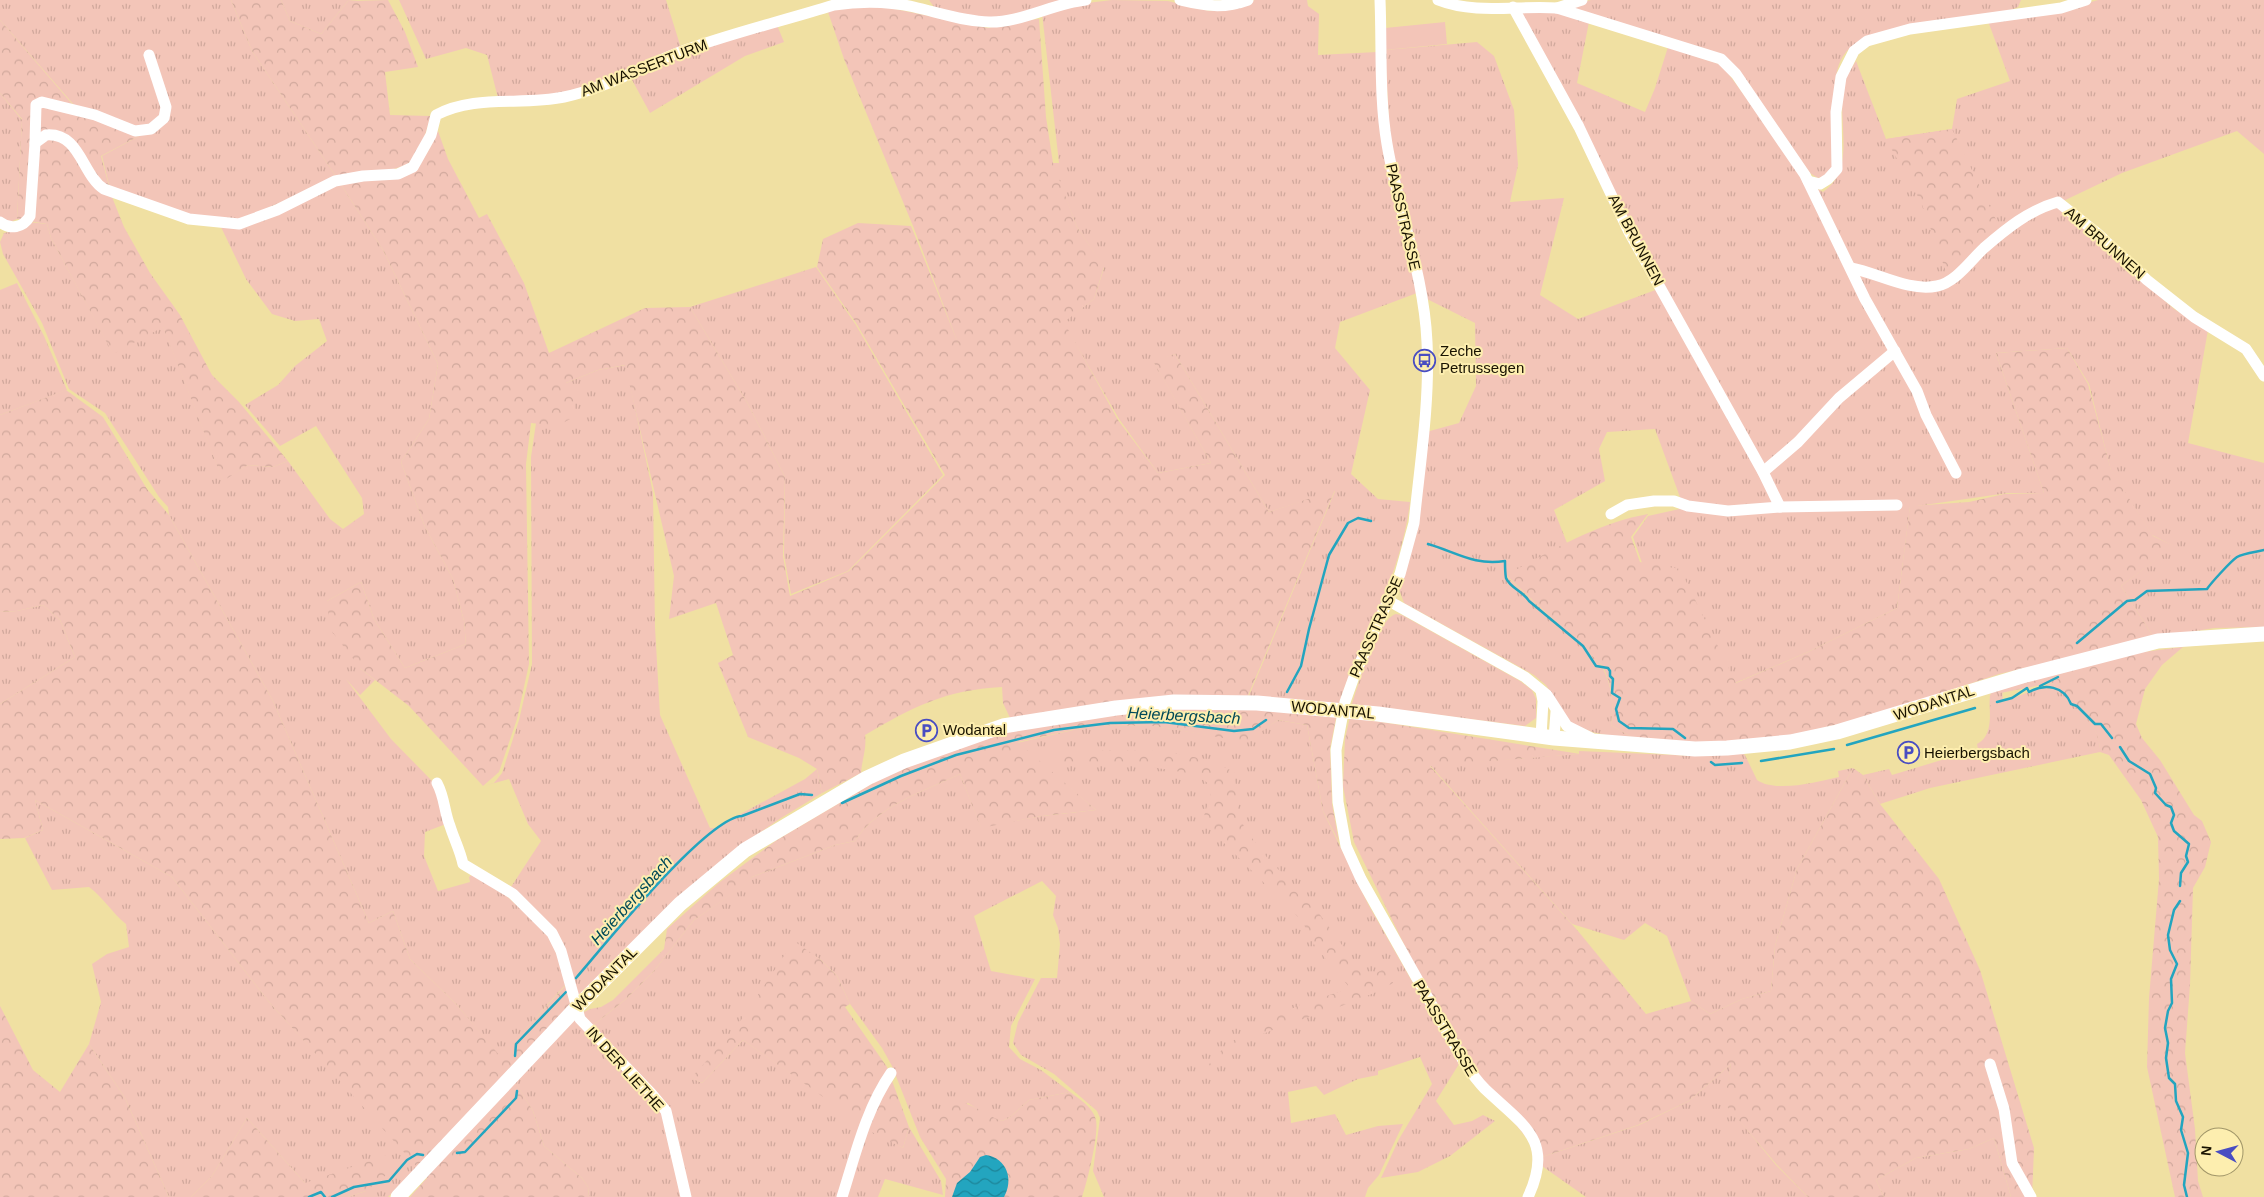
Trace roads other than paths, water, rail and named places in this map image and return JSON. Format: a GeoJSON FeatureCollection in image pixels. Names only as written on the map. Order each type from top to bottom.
{"type":"FeatureCollection","features":[{"type":"Feature","properties":{"kind":"main road","name":"WODANTAL"},"geometry":{"type":"LineString","coordinates":[[398,1197],[578,1007],[680,904],[745,850],[867,778],[904,760],[1004,726],[1116,708],[1174,702],[1257,703],[1378,714],[1548,738],[1706,749],[1790,742],[1872,723],[2022,676],[2158,641],[2264,634]]}},
{"type":"Feature","properties":{"kind":"street","name":"AM WASSERTURM"},"geometry":{"type":"LineString","coordinates":[[35,143],[46,134],[62,138],[80,154],[97,184],[114,194],[190,219],[239,224],[277,210],[335,181],[362,176],[398,174],[412,167],[431,135],[436,115],[451,107],[571,95],[628,76],[678,53],[834,5],[856,2],[881,2],[914,7],[958,19],[991,22],[1086,0]]}},
{"type":"Feature","properties":{"kind":"street"},"geometry":{"type":"LineString","coordinates":[[1180,0],[1211,7],[1234,5],[1248,0]]}},
{"type":"Feature","properties":{"kind":"street","name":"PAASSTRASSE"},"geometry":{"type":"LineString","coordinates":[[1380,0],[1387,144],[1410,241],[1424,313],[1427,353],[1426,406],[1414,523],[1400,574],[1350,687],[1338,733],[1336,787],[1346,846],[1382,919],[1464,1062],[1478,1081],[1517,1117],[1533,1139],[1539,1167],[1536,1180],[1528,1197]]}},
{"type":"Feature","properties":{"kind":"street"},"geometry":{"type":"LineString","coordinates":[[1438,0],[1469,8],[1557,8],[1720,59],[1736,74],[1808,182],[1865,299],[1917,392],[1956,474]]}},
{"type":"Feature","properties":{"kind":"street"},"geometry":{"type":"LineString","coordinates":[[1557,8],[1582,0]]}},
{"type":"Feature","properties":{"kind":"street"},"geometry":{"type":"LineString","coordinates":[[1808,182],[1820,184],[1828,179],[1837,169],[1836,112],[1841,77],[1854,51],[1867,41],[1910,29],[2061,8],[2086,0]]}},
{"type":"Feature","properties":{"kind":"street","name":"AM BRUNNEN"},"geometry":{"type":"LineString","coordinates":[[1513,7],[1587,143],[1628,230],[1763,472],[1780,507]]}},
{"type":"Feature","properties":{"kind":"street"},"geometry":{"type":"LineString","coordinates":[[0,222],[7,227],[14,227],[25,223],[30,216],[35,143],[34,111],[36,105],[42,102],[95,115],[135,131],[147,131],[164,118],[165,102],[149,55]]}},
{"type":"Feature","properties":{"kind":"street","name":"AM BRUNNEN"},"geometry":{"type":"LineString","coordinates":[[1851,268],[1921,286],[1936,286],[1950,281],[2011,225],[2043,206],[2058,202],[2097,233],[2147,280],[2178,304],[2246,349],[2264,376]]}},
{"type":"Feature","properties":{"kind":"street"},"geometry":{"type":"LineString","coordinates":[[1763,472],[1798,442],[1834,403],[1895,352]]}},
{"type":"Feature","properties":{"kind":"street"},"geometry":{"type":"LineString","coordinates":[[1611,514],[1627,505],[1654,501],[1674,502],[1688,506],[1728,511],[1780,507],[1897,505]]}},
{"type":"Feature","properties":{"kind":"street","name":"WODANTAL"},"geometry":{"type":"LineString","coordinates":[[1389,601],[1525,676],[1548,695],[1556,712],[1567,726],[1602,743]]}},
{"type":"Feature","properties":{"kind":"street"},"geometry":{"type":"LineString","coordinates":[[1540,690],[1548,738]]}},
{"type":"Feature","properties":{"kind":"street"},"geometry":{"type":"LineString","coordinates":[[1548,738],[1556,712]]}},
{"type":"Feature","properties":{"kind":"street","name":"IN DER LIETHE"},"geometry":{"type":"LineString","coordinates":[[437,784],[444,796],[450,826],[459,845],[464,864],[513,894],[552,933],[561,951],[578,1007],[580,1020],[666,1111],[686,1197]]}},
{"type":"Feature","properties":{"kind":"street"},"geometry":{"type":"LineString","coordinates":[[1990,1064],[2004,1110],[2012,1163],[2030,1197]]}},
{"type":"Feature","properties":{"kind":"street"},"geometry":{"type":"LineString","coordinates":[[842,1197],[867,1122],[882,1087],[892,1073]]}},
{"type":"Feature","properties":{"kind":"water"},"geometry":{"type":"Polygon","coordinates":[[[986,1155],[999,1160],[1007,1171],[1008,1184],[1004,1197],[952,1197],[957,1183],[970,1172],[980,1157],[986,1155]]]}},
{"type":"Feature","properties":{"kind":"waterway","name":"Heierbergsbach"},"geometry":{"type":"LineString","coordinates":[[1287,692],[1301,666],[1329,555],[1348,523],[1358,518],[1371,521]]}},
{"type":"Feature","properties":{"kind":"waterway","name":"Heierbergsbach"},"geometry":{"type":"LineString","coordinates":[[1428,544],[1474,560],[1484,562],[1505,561],[1506,578],[1511,585],[1583,646],[1596,666],[1608,668],[1613,679],[1612,693],[1620,698],[1616,709],[1619,721],[1629,728],[1673,729],[1685,738]]}},
{"type":"Feature","properties":{"kind":"waterway","name":"Heierbergsbach"},"geometry":{"type":"LineString","coordinates":[[2077,643],[2127,601],[2135,600],[2147,591],[2207,589],[2237,557],[2264,550]]}},
{"type":"Feature","properties":{"kind":"waterway"},"geometry":{"type":"LineString","coordinates":[[2040,686],[2058,677]]}},
{"type":"Feature","properties":{"kind":"waterway"},"geometry":{"type":"LineString","coordinates":[[1997,702],[2012,698],[2027,688],[2029,692],[2035,689],[2053,688],[2064,693],[2071,704],[2077,706],[2095,724],[2101,724],[2112,738]]}},
{"type":"Feature","properties":{"kind":"waterway"},"geometry":{"type":"LineString","coordinates":[[1847,745],[1975,708]]}},
{"type":"Feature","properties":{"kind":"waterway","name":"Heierbergsbach"},"geometry":{"type":"LineString","coordinates":[[842,803],[901,776],[956,755],[1054,730],[1110,723],[1164,722],[1234,731],[1253,729],[1266,720]]}},
{"type":"Feature","properties":{"kind":"waterway"},"geometry":{"type":"LineString","coordinates":[[2120,747],[2129,761],[2150,774],[2156,788],[2155,793],[2166,805],[2171,807],[2174,815],[2171,823],[2174,831],[2189,844],[2186,856],[2188,862],[2181,873],[2180,886]]}},
{"type":"Feature","properties":{"kind":"waterway","name":"Heierbergsbach"},"geometry":{"type":"LineString","coordinates":[[1761,761],[1834,749]]}},
{"type":"Feature","properties":{"kind":"waterway"},"geometry":{"type":"LineString","coordinates":[[1711,762],[1715,765],[1742,763]]}},
{"type":"Feature","properties":{"kind":"waterway","name":"Heierbergsbach"},"geometry":{"type":"LineString","coordinates":[[576,978],[656,886],[705,838],[726,822],[800,794],[812,795]]}},
{"type":"Feature","properties":{"kind":"waterway"},"geometry":{"type":"LineString","coordinates":[[2180,901],[2174,910],[2168,935],[2170,950],[2177,964],[2171,979],[2172,1003],[2168,1011],[2165,1028],[2168,1043],[2166,1058],[2169,1078],[2175,1084],[2176,1101],[2183,1117],[2181,1130],[2188,1153],[2184,1185],[2187,1197]]}},
{"type":"Feature","properties":{"kind":"waterway","name":"Heierbergsbach"},"geometry":{"type":"LineString","coordinates":[[515,1056],[516,1044],[566,992]]}},
{"type":"Feature","properties":{"kind":"waterway","name":"Heierbergsbach"},"geometry":{"type":"LineString","coordinates":[[457,1153],[465,1152],[516,1098],[517,1091]]}},
{"type":"Feature","properties":{"kind":"waterway","name":"Heierbergsbach"},"geometry":{"type":"LineString","coordinates":[[332,1197],[354,1187],[389,1181],[407,1160],[417,1154],[423,1155]]}},
{"type":"Feature","properties":{"kind":"waterway","name":"Heierbergsbach"},"geometry":{"type":"LineString","coordinates":[[309,1197],[321,1192],[325,1197]]}},
{"type":"Feature","properties":{"kind":"place","name":"Zeche Petrussegen"},"geometry":{"type":"Point","coordinates":[1424,360]}},
{"type":"Feature","properties":{"kind":"place","name":"Wodantal"},"geometry":{"type":"Point","coordinates":[927,730]}},
{"type":"Feature","properties":{"kind":"place","name":"Heierbergsbach"},"geometry":{"type":"Point","coordinates":[1908,753]}}]}
